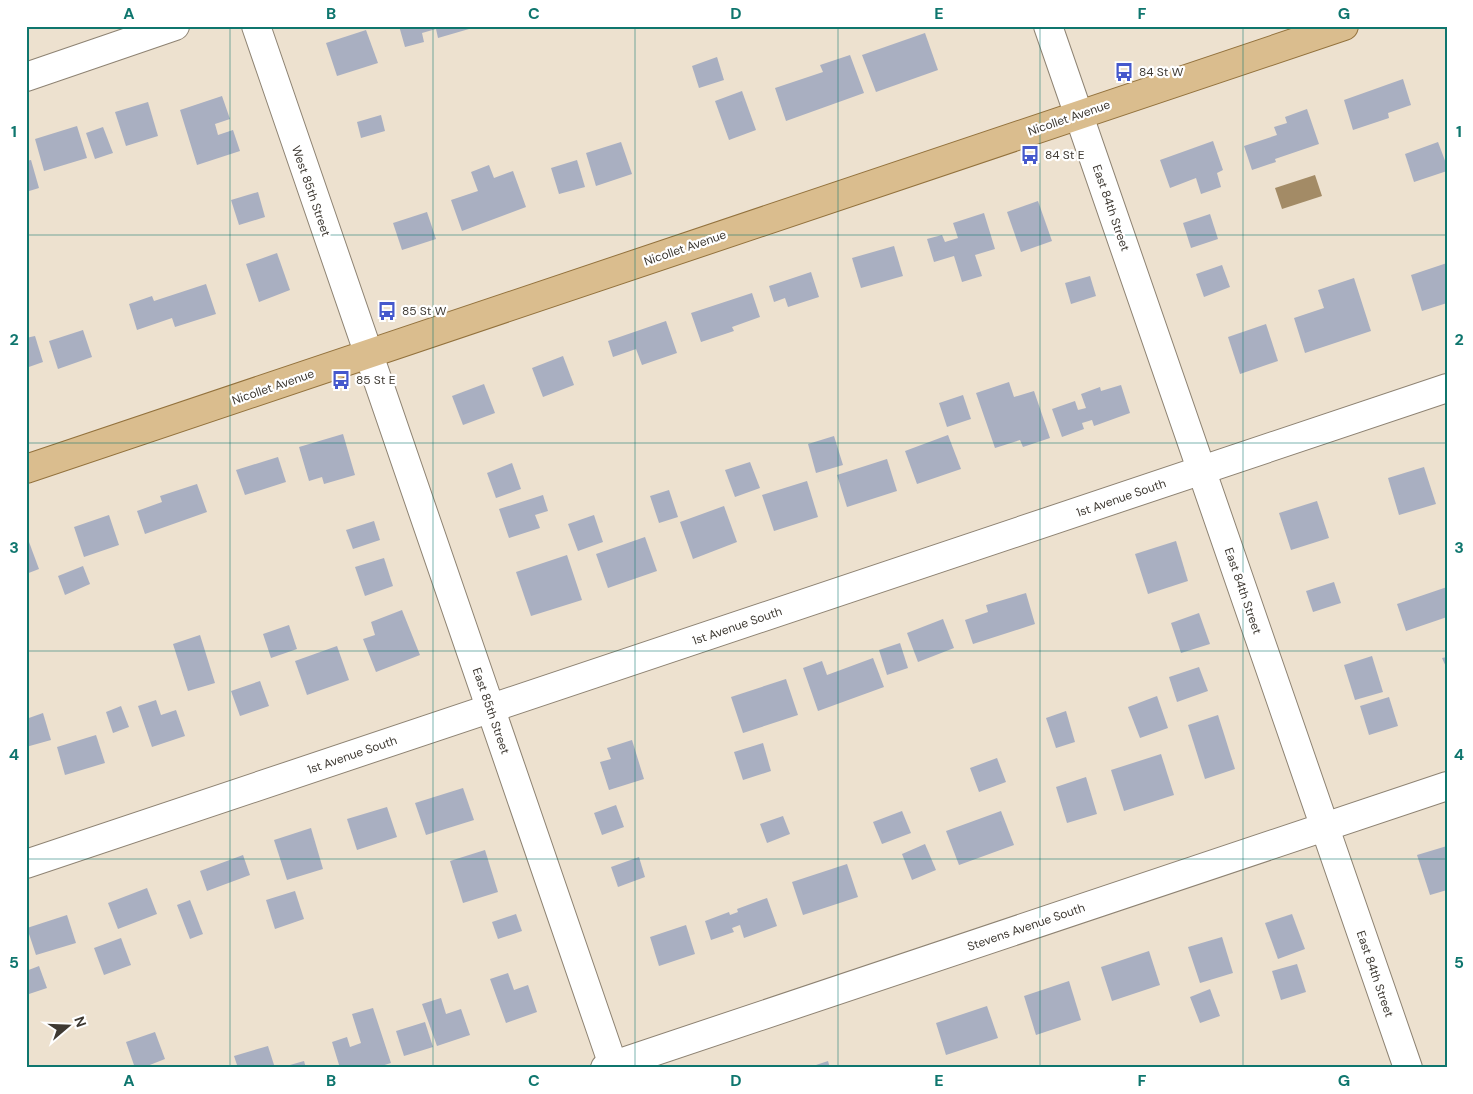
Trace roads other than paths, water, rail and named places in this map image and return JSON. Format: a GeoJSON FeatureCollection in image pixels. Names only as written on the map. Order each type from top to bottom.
{"type":"FeatureCollection","features":[{"type":"Feature","properties":{"kind":"main road","name":"Nicollet Avenue"},"geometry":{"type":"LineString","coordinates":[[26,469],[1344,26]]}},
{"type":"Feature","properties":{"kind":"street"},"geometry":{"type":"LineString","coordinates":[[26,77],[175,26]]}},
{"type":"Feature","properties":{"kind":"street","name":"West 85th Street"},"geometry":{"type":"LineString","coordinates":[[256,26],[367,355]]}},
{"type":"Feature","properties":{"kind":"street","name":"East 84th Street"},"geometry":{"type":"LineString","coordinates":[[1048,26],[1408,1068]]}},
{"type":"Feature","properties":{"kind":"street","name":"East 85th Street"},"geometry":{"type":"LineString","coordinates":[[367,355],[490,709],[611,1067]]}},
{"type":"Feature","properties":{"kind":"street","name":"1st Avenue South"},"geometry":{"type":"LineString","coordinates":[[26,864],[1447,388]]}},
{"type":"Feature","properties":{"kind":"street","name":"Stevens Avenue South"},"geometry":{"type":"LineString","coordinates":[[611,1067],[1447,786]]}},
{"type":"Feature","properties":{"kind":"place","name":"84 St W"},"geometry":{"type":"Point","coordinates":[1124,72]}},
{"type":"Feature","properties":{"kind":"place","name":"84 St E"},"geometry":{"type":"Point","coordinates":[1030,155]}},
{"type":"Feature","properties":{"kind":"place","name":"85 St W"},"geometry":{"type":"Point","coordinates":[387,311]}},
{"type":"Feature","properties":{"kind":"place","name":"85 St E"},"geometry":{"type":"Point","coordinates":[341,380]}}]}
